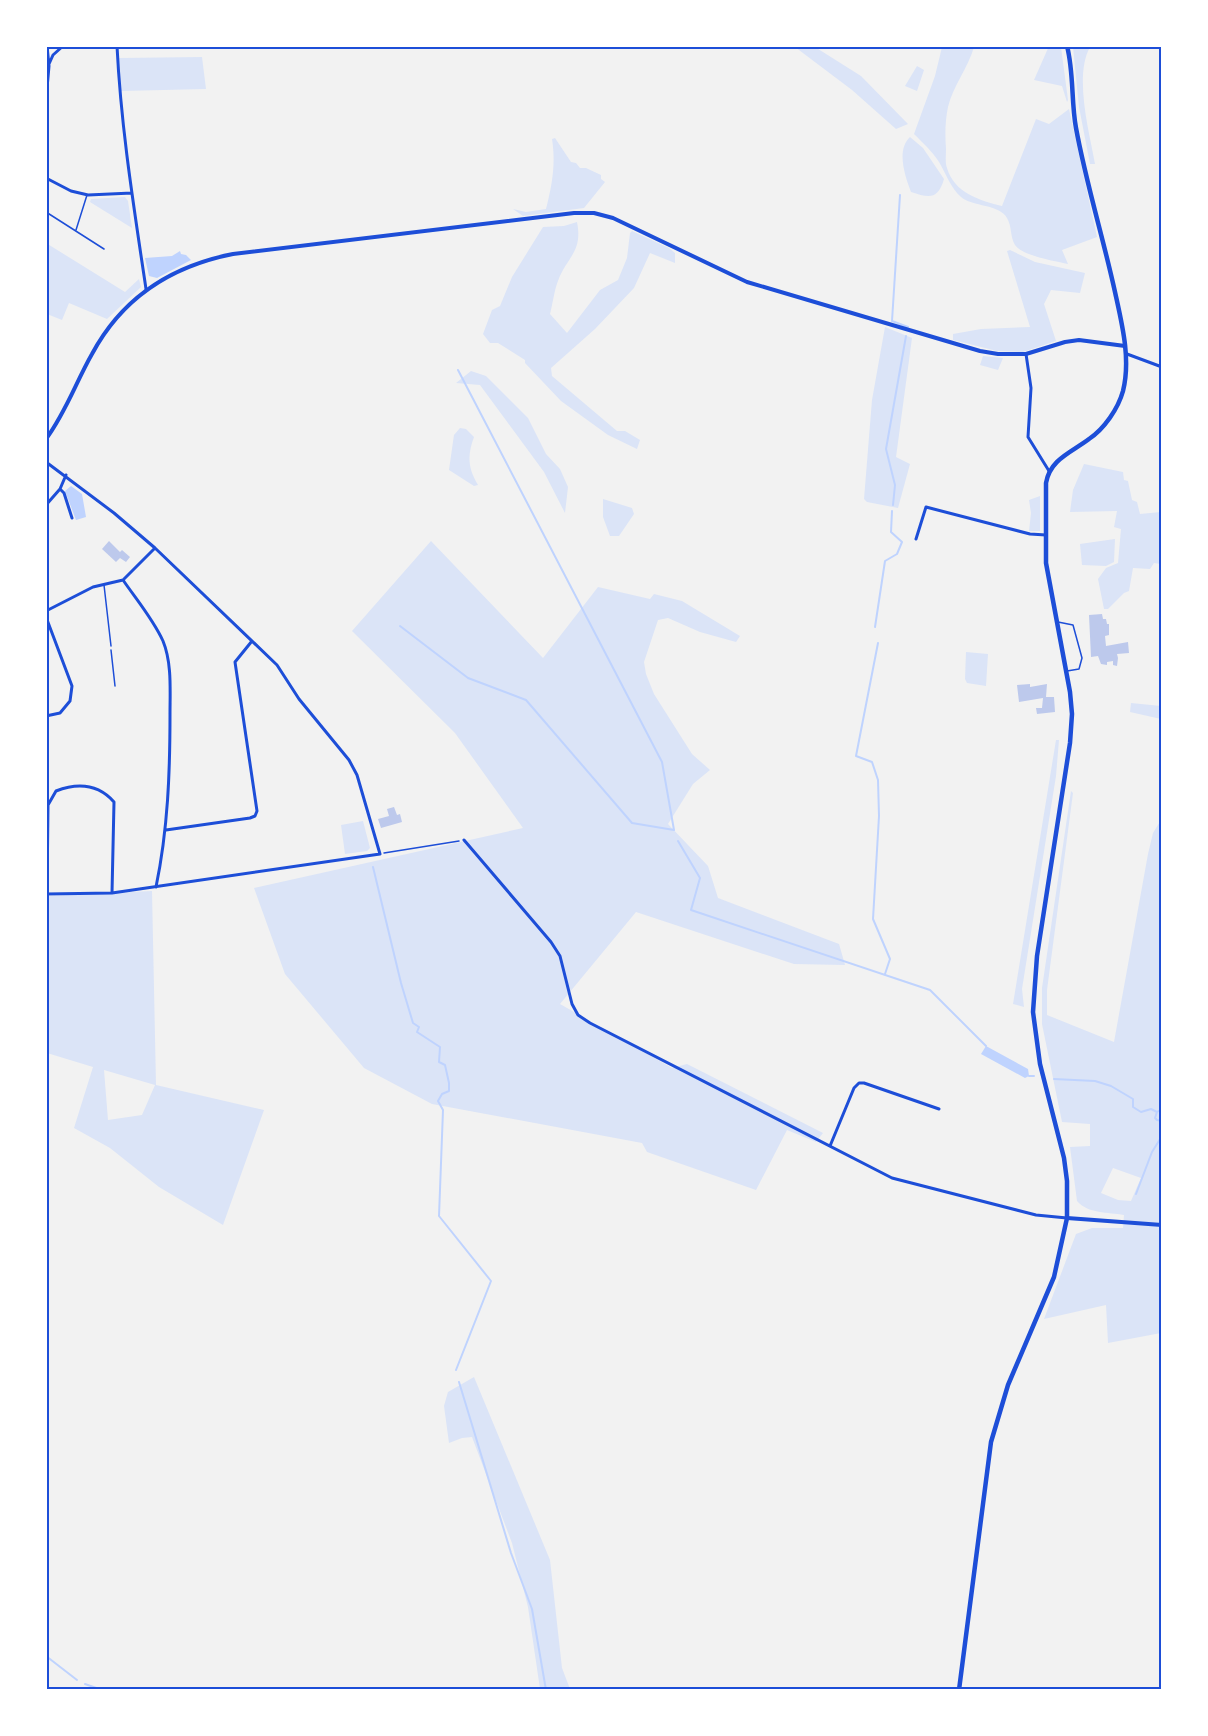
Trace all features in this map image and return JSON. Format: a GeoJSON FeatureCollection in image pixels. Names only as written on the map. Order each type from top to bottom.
{"type":"FeatureCollection","features":[{"type":"Feature","properties":{"kind":"main road"},"geometry":{"type":"LineString","coordinates":[[959,1689],[991,1443],[1008,1385],[1054,1277],[1067,1218],[1067,1181],[1064,1158],[1038,1053],[1033,1012],[1037,956],[1070,743],[1071,706],[1047,567],[1046,483],[1049,471],[1056,462],[1098,432],[1111,415],[1123,391],[1126,372],[1125,346],[1112,276],[1076,128],[1067,46]]}},
{"type":"Feature","properties":{"kind":"street"},"geometry":{"type":"LineString","coordinates":[[46,99],[49,66],[47,46]]}},
{"type":"Feature","properties":{"kind":"street"},"geometry":{"type":"LineString","coordinates":[[49,66],[53,55],[63,46]]}},
{"type":"Feature","properties":{"kind":"street"},"geometry":{"type":"LineString","coordinates":[[117,46],[120,96],[146,289]]}},
{"type":"Feature","properties":{"kind":"street"},"geometry":{"type":"LineString","coordinates":[[46,178],[71,191],[88,195],[132,193]]}},
{"type":"Feature","properties":{"kind":"street"},"geometry":{"type":"LineString","coordinates":[[46,439],[62,414],[106,330],[146,289],[181,269],[208,259],[233,254],[574,213],[594,213],[613,218],[747,282],[980,351],[998,354],[1026,354],[1069,341],[1090,341],[1125,346]]}},
{"type":"Feature","properties":{"kind":"street"},"geometry":{"type":"LineString","coordinates":[[1026,354],[1031,388],[1028,437],[1049,471]]}},
{"type":"Feature","properties":{"kind":"street"},"geometry":{"type":"LineString","coordinates":[[1126,354],[1161,368]]}},
{"type":"Feature","properties":{"kind":"street"},"geometry":{"type":"LineString","coordinates":[[46,462],[114,513],[154,548],[277,665],[299,699],[349,760],[357,774],[380,854],[112,893],[47,894],[48,805],[56,791],[72,786],[100,789],[114,802],[112,893]]}},
{"type":"Feature","properties":{"kind":"street"},"geometry":{"type":"LineString","coordinates":[[46,505],[60,489],[66,475]]}},
{"type":"Feature","properties":{"kind":"street"},"geometry":{"type":"LineString","coordinates":[[60,489],[64,493],[72,518]]}},
{"type":"Feature","properties":{"kind":"street"},"geometry":{"type":"LineString","coordinates":[[916,539],[926,507],[1034,534],[1046,534]]}},
{"type":"Feature","properties":{"kind":"street"},"geometry":{"type":"LineString","coordinates":[[46,611],[93,587],[123,580],[154,548]]}},
{"type":"Feature","properties":{"kind":"street"},"geometry":{"type":"LineString","coordinates":[[123,580],[156,627],[167,654],[170,740],[166,830],[156,886]]}},
{"type":"Feature","properties":{"kind":"street"},"geometry":{"type":"LineString","coordinates":[[46,618],[72,686],[70,700],[60,713],[46,716]]}},
{"type":"Feature","properties":{"kind":"street"},"geometry":{"type":"LineString","coordinates":[[166,830],[255,816],[257,811],[235,662],[252,641]]}},
{"type":"Feature","properties":{"kind":"street"},"geometry":{"type":"LineString","coordinates":[[464,840],[551,942],[560,956],[572,1004],[579,1015],[667,1064],[892,1178],[1017,1210],[1067,1218],[1161,1225]]}},
{"type":"Feature","properties":{"kind":"street"},"geometry":{"type":"LineString","coordinates":[[830,1146],[854,1088],[859,1083],[939,1109]]}},
{"type":"Feature","properties":{"kind":"lane"},"geometry":{"type":"LineString","coordinates":[[76,230],[88,195]]}},
{"type":"Feature","properties":{"kind":"lane"},"geometry":{"type":"LineString","coordinates":[[46,212],[104,249]]}},
{"type":"Feature","properties":{"kind":"lane"},"geometry":{"type":"LineString","coordinates":[[104,584],[111,646]]}},
{"type":"Feature","properties":{"kind":"lane"},"geometry":{"type":"LineString","coordinates":[[1057,622],[1073,625],[1082,658],[1079,669],[1066,671]]}},
{"type":"Feature","properties":{"kind":"path"},"geometry":{"type":"LineString","coordinates":[[111,646],[115,686]]}},
{"type":"Feature","properties":{"kind":"path"},"geometry":{"type":"LineString","coordinates":[[380,854],[464,840]]}},
{"type":"Feature","properties":{"kind":"shaded area"},"geometry":{"type":"Polygon","coordinates":[[[1049,46],[1061,47],[1067,102],[1062,86],[1034,80],[1049,46]]]}},
{"type":"Feature","properties":{"kind":"shaded area"},"geometry":{"type":"Polygon","coordinates":[[[795,47],[815,47],[861,76],[908,124],[896,129],[852,90],[795,47]]]}},
{"type":"Feature","properties":{"kind":"shaded area"},"geometry":{"type":"Polygon","coordinates":[[[942,47],[974,47],[950,99],[946,128],[947,168],[956,184],[969,194],[1002,206],[1036,119],[1049,124],[1069,109],[1097,237],[1062,250],[1068,264],[1040,258],[1019,249],[1013,242],[1009,221],[1003,213],[961,197],[951,185],[936,158],[914,134],[935,76],[942,47]]]}},
{"type":"Feature","properties":{"kind":"shaded area"},"geometry":{"type":"Polygon","coordinates":[[[1073,47],[1090,47],[1085,59],[1083,88],[1095,164],[1090,164],[1079,107],[1073,47]]]}},
{"type":"Feature","properties":{"kind":"shaded area"},"geometry":{"type":"Polygon","coordinates":[[[202,57],[206,89],[121,91],[119,58],[202,57]]]}},
{"type":"Feature","properties":{"kind":"shaded area"},"geometry":{"type":"Polygon","coordinates":[[[917,66],[924,70],[917,91],[905,86],[917,66]]]}},
{"type":"Feature","properties":{"kind":"shaded area"},"geometry":{"type":"Polygon","coordinates":[[[910,137],[923,148],[944,179],[939,191],[932,196],[911,192],[903,163],[903,149],[910,137]]]}},
{"type":"Feature","properties":{"kind":"shaded area"},"geometry":{"type":"Polygon","coordinates":[[[555,138],[571,162],[576,163],[580,168],[586,168],[601,175],[601,179],[605,182],[584,208],[523,216],[513,209],[526,212],[546,209],[553,174],[552,139],[555,138]]]}},
{"type":"Feature","properties":{"kind":"shaded area"},"geometry":{"type":"Polygon","coordinates":[[[125,197],[128,201],[132,228],[90,202],[91,199],[125,197]]]}},
{"type":"Feature","properties":{"kind":"shaded area"},"geometry":{"type":"Polygon","coordinates":[[[577,222],[576,248],[558,281],[550,314],[567,333],[600,290],[618,280],[627,258],[632,231],[675,253],[675,263],[650,253],[634,288],[595,329],[551,368],[552,376],[617,431],[625,431],[640,440],[637,449],[608,435],[561,401],[525,363],[525,360],[498,343],[490,343],[483,334],[492,310],[500,306],[512,277],[543,227],[564,226],[577,222]]]}},
{"type":"Feature","properties":{"kind":"shaded area"},"geometry":{"type":"Polygon","coordinates":[[[46,243],[125,292],[139,279],[141,287],[107,319],[69,303],[62,320],[47,314],[46,243]]]}},
{"type":"Feature","properties":{"kind":"shaded area"},"geometry":{"type":"Polygon","coordinates":[[[1010,250],[1035,262],[1085,273],[1080,293],[1051,290],[1044,304],[1056,341],[1023,352],[997,351],[953,340],[953,334],[981,329],[1030,327],[1007,251],[1010,250]]]}},
{"type":"Feature","properties":{"kind":"shaded area"},"geometry":{"type":"Polygon","coordinates":[[[885,327],[912,338],[896,457],[910,464],[898,508],[867,502],[864,499],[872,400],[885,327]]]}},
{"type":"Feature","properties":{"kind":"shaded area"},"geometry":{"type":"Polygon","coordinates":[[[983,356],[1003,358],[998,370],[980,365],[983,356]]]}},
{"type":"Feature","properties":{"kind":"shaded area"},"geometry":{"type":"Polygon","coordinates":[[[471,371],[486,376],[528,418],[546,454],[560,469],[568,487],[565,513],[544,472],[480,385],[456,383],[471,371]]]}},
{"type":"Feature","properties":{"kind":"shaded area"},"geometry":{"type":"Polygon","coordinates":[[[460,428],[466,429],[474,437],[470,450],[470,462],[478,485],[474,486],[449,470],[454,435],[460,428]]]}},
{"type":"Feature","properties":{"kind":"shaded area"},"geometry":{"type":"Polygon","coordinates":[[[1084,464],[1123,472],[1124,480],[1128,481],[1132,500],[1137,502],[1140,514],[1161,512],[1161,564],[1154,563],[1150,569],[1133,568],[1129,591],[1108,609],[1104,609],[1098,579],[1106,568],[1118,563],[1121,529],[1114,527],[1117,511],[1070,512],[1073,490],[1084,464]]]}},
{"type":"Feature","properties":{"kind":"shaded area"},"geometry":{"type":"Polygon","coordinates":[[[1040,496],[1040,531],[1029,531],[1031,513],[1029,500],[1040,496]]]}},
{"type":"Feature","properties":{"kind":"shaded area"},"geometry":{"type":"Polygon","coordinates":[[[603,499],[632,508],[634,514],[619,536],[610,536],[603,517],[603,499]]]}},
{"type":"Feature","properties":{"kind":"shaded area"},"geometry":{"type":"Polygon","coordinates":[[[1115,539],[1114,562],[1106,566],[1082,565],[1080,544],[1115,539]]]}},
{"type":"Feature","properties":{"kind":"shaded area"},"geometry":{"type":"Polygon","coordinates":[[[431,541],[543,658],[598,587],[650,599],[654,594],[682,601],[740,636],[736,642],[700,632],[668,618],[658,620],[644,662],[646,674],[654,694],[692,754],[710,770],[693,784],[668,824],[708,866],[718,898],[839,944],[845,965],[794,964],[636,912],[560,1004],[672,1068],[687,1064],[823,1133],[816,1142],[787,1130],[756,1190],[647,1152],[642,1143],[432,1104],[364,1068],[285,974],[254,888],[523,828],[455,733],[352,631],[431,541]]]}},
{"type":"Feature","properties":{"kind":"shaded area"},"geometry":{"type":"Polygon","coordinates":[[[966,652],[988,654],[986,686],[967,683],[965,679],[966,652]]]}},
{"type":"Feature","properties":{"kind":"shaded area"},"geometry":{"type":"Polygon","coordinates":[[[1131,703],[1161,706],[1161,719],[1130,712],[1131,703]]]}},
{"type":"Feature","properties":{"kind":"shaded area"},"geometry":{"type":"Polygon","coordinates":[[[1056,740],[1059,740],[1056,776],[1022,989],[1024,1007],[1013,1004],[1056,740]]]}},
{"type":"Feature","properties":{"kind":"shaded area"},"geometry":{"type":"Polygon","coordinates":[[[1071,791],[1073,793],[1047,990],[1047,1015],[1114,1042],[1148,854],[1153,833],[1161,820],[1161,1333],[1108,1343],[1106,1305],[1044,1319],[1076,1234],[1092,1228],[1123,1228],[1124,1215],[1092,1210],[1077,1201],[1070,1147],[1090,1146],[1090,1124],[1062,1122],[1042,1024],[1042,988],[1071,791]],[[1113,1168],[1101,1193],[1118,1200],[1131,1201],[1141,1178],[1113,1168]]]}},
{"type":"Feature","properties":{"kind":"shaded area"},"geometry":{"type":"Polygon","coordinates":[[[363,821],[370,848],[367,851],[345,854],[341,825],[363,821]]]}},
{"type":"Feature","properties":{"kind":"shaded area"},"geometry":{"type":"Polygon","coordinates":[[[152,891],[156,1085],[264,1110],[223,1225],[159,1187],[110,1148],[74,1128],[93,1067],[47,1053],[47,896],[152,891]],[[104,1070],[108,1120],[142,1115],[155,1085],[104,1070]]]}},
{"type":"Feature","properties":{"kind":"shaded area"},"geometry":{"type":"Polygon","coordinates":[[[474,1377],[550,1560],[562,1668],[570,1689],[540,1689],[528,1607],[512,1543],[472,1437],[449,1443],[444,1406],[448,1392],[474,1377]]]}},
{"type":"Feature","properties":{"kind":"water"},"geometry":{"type":"Polygon","coordinates":[[[180,251],[191,260],[157,278],[149,276],[145,258],[172,256],[180,251]]]}},
{"type":"Feature","properties":{"kind":"water"},"geometry":{"type":"Polygon","coordinates":[[[71,486],[82,494],[86,517],[76,520],[65,491],[71,486]]]}},
{"type":"Feature","properties":{"kind":"water"},"geometry":{"type":"Polygon","coordinates":[[[986,1046],[1028,1069],[1029,1076],[1025,1078],[981,1054],[986,1046]]]}},
{"type":"Feature","properties":{"kind":"building"},"geometry":{"type":"Polygon","coordinates":[[[109,541],[120,552],[122,550],[130,557],[126,562],[120,558],[116,562],[102,549],[109,541]]]}},
{"type":"Feature","properties":{"kind":"building"},"geometry":{"type":"Polygon","coordinates":[[[1102,614],[1103,619],[1106,619],[1109,624],[1109,635],[1105,636],[1106,646],[1128,642],[1129,653],[1117,654],[1117,666],[1113,665],[1113,661],[1107,662],[1107,665],[1101,664],[1098,656],[1091,657],[1089,615],[1102,614]]]}},
{"type":"Feature","properties":{"kind":"building"},"geometry":{"type":"Polygon","coordinates":[[[1030,684],[1030,687],[1047,684],[1046,697],[1054,697],[1055,712],[1037,714],[1036,708],[1042,708],[1043,698],[1019,702],[1017,685],[1030,684]]]}},
{"type":"Feature","properties":{"kind":"building"},"geometry":{"type":"Polygon","coordinates":[[[394,807],[397,815],[400,814],[402,822],[381,828],[378,819],[389,816],[387,809],[394,807]]]}},
{"type":"Feature","properties":{"kind":"waterway"},"geometry":{"type":"LineString","coordinates":[[900,195],[892,321],[908,327]]}},
{"type":"Feature","properties":{"kind":"waterway"},"geometry":{"type":"LineString","coordinates":[[893,505],[895,485],[886,449],[906,336]]}},
{"type":"Feature","properties":{"kind":"waterway"},"geometry":{"type":"LineString","coordinates":[[400,626],[468,678],[526,700],[632,823],[674,830],[662,762],[458,370]]}},
{"type":"Feature","properties":{"kind":"waterway"},"geometry":{"type":"LineString","coordinates":[[875,627],[885,561],[897,554],[902,542],[891,532],[892,511]]}},
{"type":"Feature","properties":{"kind":"waterway"},"geometry":{"type":"LineString","coordinates":[[878,643],[856,756],[872,762],[878,780],[879,816],[873,919],[890,959],[885,974]]}},
{"type":"Feature","properties":{"kind":"waterway"},"geometry":{"type":"LineString","coordinates":[[678,841],[700,878],[691,910],[930,990],[986,1046]]}},
{"type":"Feature","properties":{"kind":"waterway"},"geometry":{"type":"LineString","coordinates":[[373,867],[413,1023],[419,1027],[417,1032],[440,1047],[439,1062],[445,1065],[449,1083],[449,1091],[442,1094],[438,1101],[443,1110],[439,1216],[491,1281],[456,1370]]}},
{"type":"Feature","properties":{"kind":"waterway"},"geometry":{"type":"LineString","coordinates":[[1029,1076],[1034,1076]]}},
{"type":"Feature","properties":{"kind":"waterway"},"geometry":{"type":"LineString","coordinates":[[1054,1079],[1095,1081],[1111,1086],[1133,1099],[1133,1107],[1141,1112],[1151,1109],[1157,1112]]}},
{"type":"Feature","properties":{"kind":"waterway"},"geometry":{"type":"LineString","coordinates":[[1162,1109],[1157,1112],[1155,1118],[1162,1121]]}},
{"type":"Feature","properties":{"kind":"waterway"},"geometry":{"type":"LineString","coordinates":[[1136,1194],[1152,1152],[1162,1136]]}},
{"type":"Feature","properties":{"kind":"waterway"},"geometry":{"type":"LineString","coordinates":[[459,1382],[511,1553],[532,1609],[546,1690]]}},
{"type":"Feature","properties":{"kind":"waterway"},"geometry":{"type":"LineString","coordinates":[[46,1656],[77,1680]]}},
{"type":"Feature","properties":{"kind":"waterway"},"geometry":{"type":"LineString","coordinates":[[85,1684],[102,1690]]}}]}
